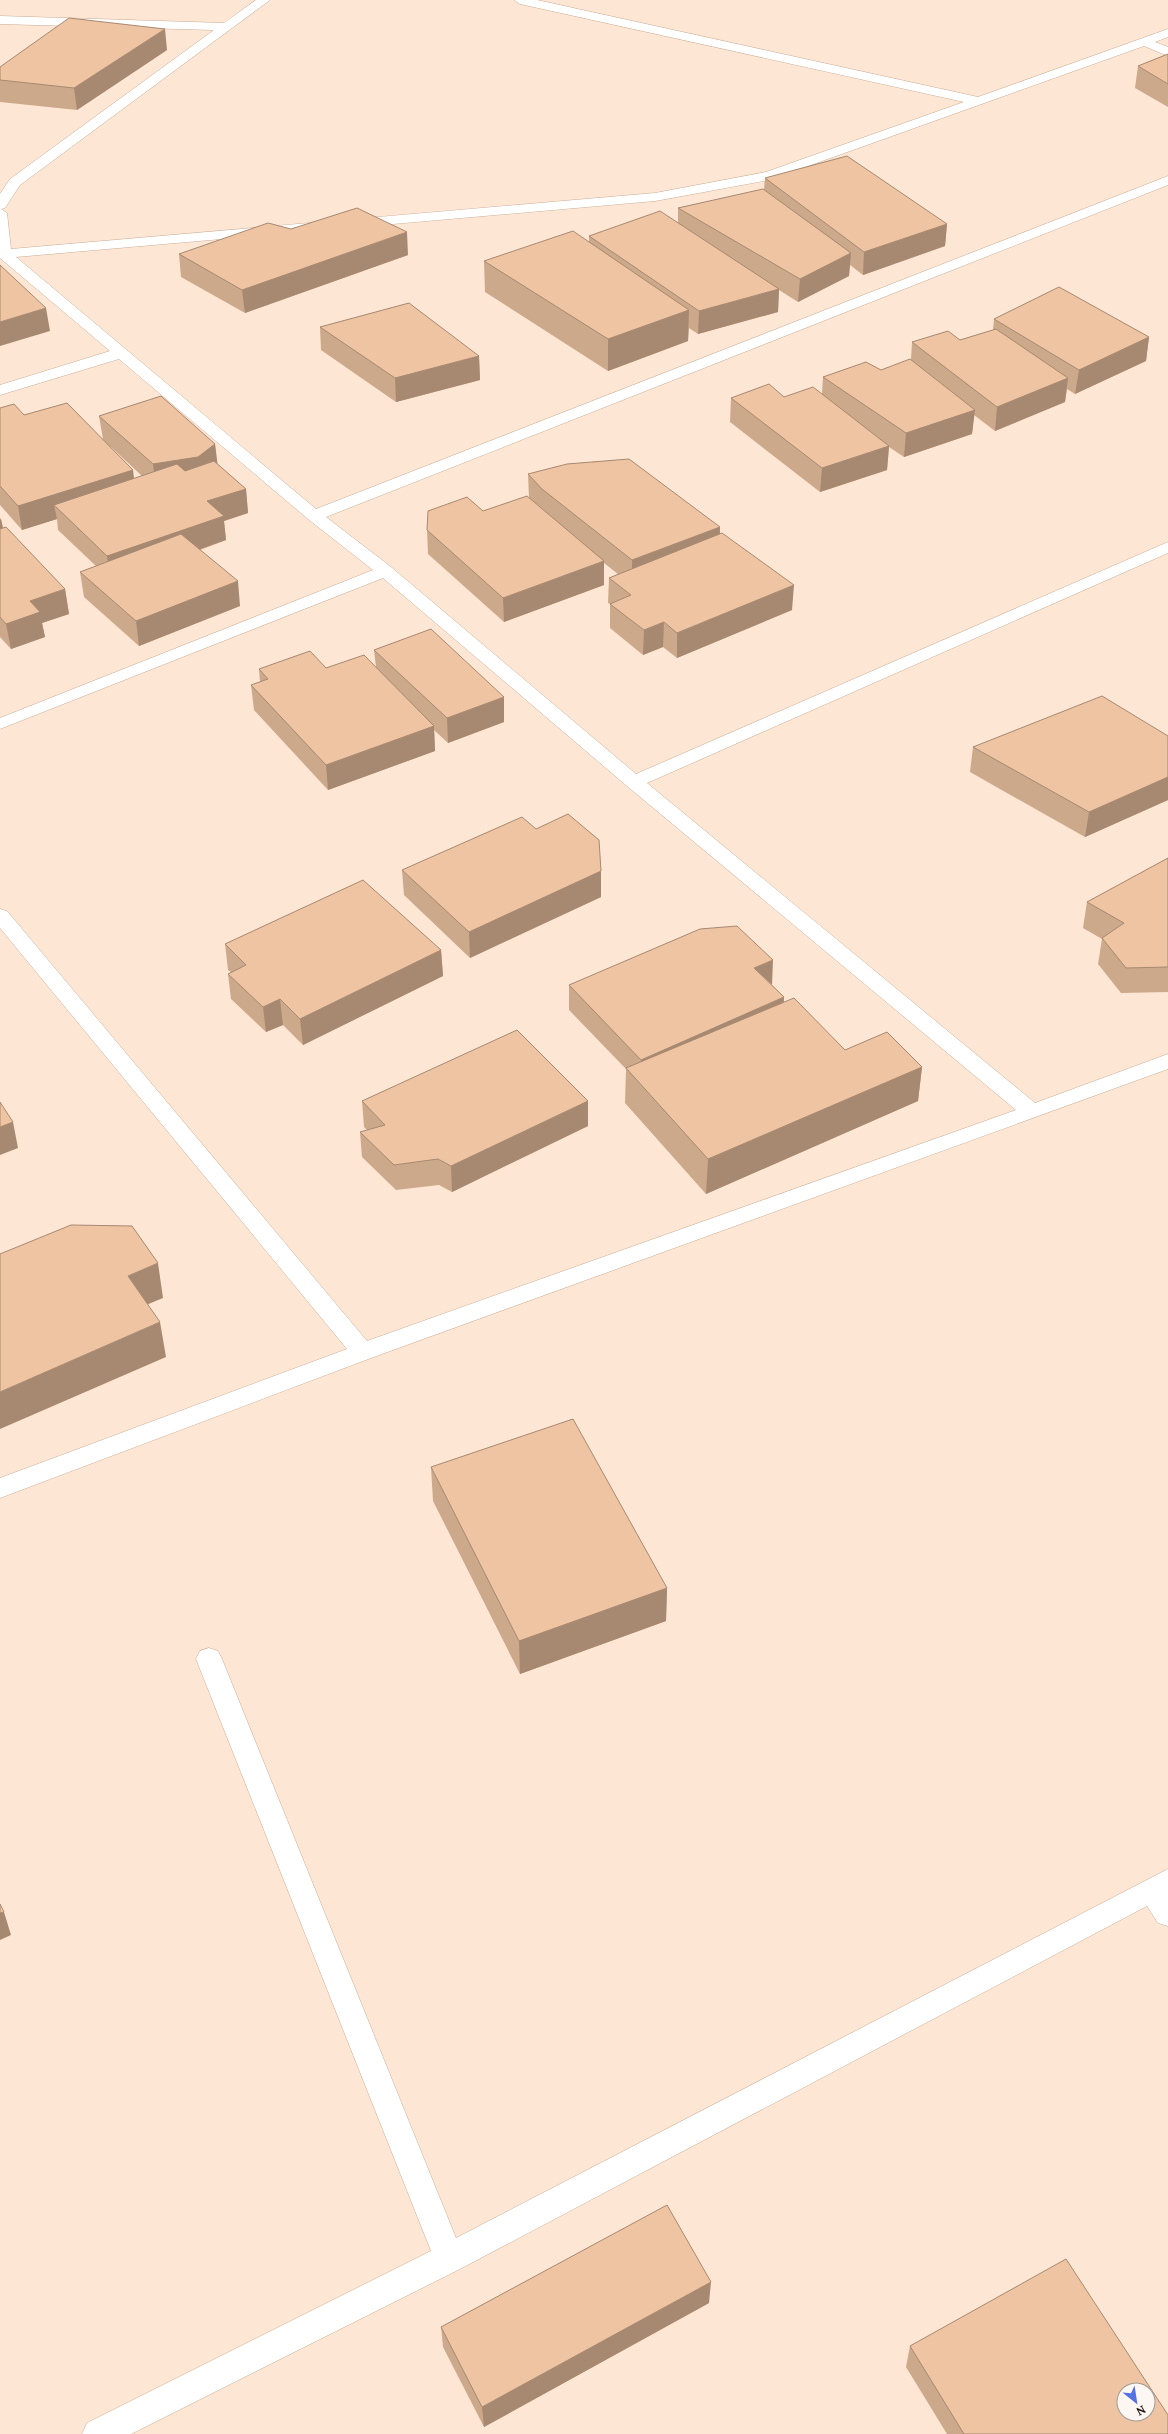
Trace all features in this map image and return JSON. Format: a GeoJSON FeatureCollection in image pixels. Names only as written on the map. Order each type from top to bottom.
{"type":"FeatureCollection","features":[{"type":"Feature","properties":{"kind":"street"},"geometry":{"type":"LineString","coordinates":[[0,205],[5,191],[15,182],[264,0]]}},
{"type":"Feature","properties":{"kind":"street"},"geometry":{"type":"LineString","coordinates":[[520,0],[979,101]]}},
{"type":"Feature","properties":{"kind":"street"},"geometry":{"type":"LineString","coordinates":[[0,20],[227,27]]}},
{"type":"Feature","properties":{"kind":"street"},"geometry":{"type":"LineString","coordinates":[[2,254],[655,197],[769,176],[1168,33]]}},
{"type":"Feature","properties":{"kind":"street"},"geometry":{"type":"LineString","coordinates":[[1145,42],[1168,52]]}},
{"type":"Feature","properties":{"kind":"street"},"geometry":{"type":"LineString","coordinates":[[314,516],[1168,180]]}},
{"type":"Feature","properties":{"kind":"street"},"geometry":{"type":"LineString","coordinates":[[0,213],[2,254],[314,516],[385,571],[634,782],[1032,1112]]}},
{"type":"Feature","properties":{"kind":"street"},"geometry":{"type":"LineString","coordinates":[[0,390],[121,353]]}},
{"type":"Feature","properties":{"kind":"street"},"geometry":{"type":"LineString","coordinates":[[634,782],[1168,547]]}},
{"type":"Feature","properties":{"kind":"street"},"geometry":{"type":"LineString","coordinates":[[0,724],[385,571]]}},
{"type":"Feature","properties":{"kind":"street"},"geometry":{"type":"LineString","coordinates":[[0,915],[363,1352]]}},
{"type":"Feature","properties":{"kind":"street"},"geometry":{"type":"LineString","coordinates":[[0,1488],[363,1352],[1032,1112],[1168,1061]]}},
{"type":"Feature","properties":{"kind":"street"},"geometry":{"type":"LineString","coordinates":[[209,1659],[449,2258]]}},
{"type":"Feature","properties":{"kind":"street"},"geometry":{"type":"LineString","coordinates":[[98,2434],[449,2258],[1159,1886],[1168,1914]]}},
{"type":"Feature","properties":{"kind":"building"},"geometry":{"type":"Polygon","coordinates":[[[69,18],[165,29],[74,88],[0,80],[0,67],[69,18]]]}},
{"type":"Feature","properties":{"kind":"building"},"geometry":{"type":"Polygon","coordinates":[[[1168,54],[1168,84],[1138,66],[1168,54]]]}},
{"type":"Feature","properties":{"kind":"building"},"geometry":{"type":"Polygon","coordinates":[[[847,156],[947,224],[864,252],[765,178],[847,156]]]}},
{"type":"Feature","properties":{"kind":"building"},"geometry":{"type":"Polygon","coordinates":[[[763,189],[851,253],[800,279],[678,208],[763,189]]]}},
{"type":"Feature","properties":{"kind":"building"},"geometry":{"type":"Polygon","coordinates":[[[357,208],[407,232],[242,290],[179,254],[268,223],[291,229],[357,208]]]}},
{"type":"Feature","properties":{"kind":"building"},"geometry":{"type":"Polygon","coordinates":[[[660,211],[779,289],[699,311],[589,236],[660,211]]]}},
{"type":"Feature","properties":{"kind":"building"},"geometry":{"type":"Polygon","coordinates":[[[573,231],[689,310],[608,339],[484,261],[573,231]]]}},
{"type":"Feature","properties":{"kind":"building"},"geometry":{"type":"Polygon","coordinates":[[[0,265],[46,308],[0,322],[0,265]]]}},
{"type":"Feature","properties":{"kind":"building"},"geometry":{"type":"Polygon","coordinates":[[[1059,287],[1149,337],[1079,370],[994,319],[1059,287]]]}},
{"type":"Feature","properties":{"kind":"building"},"geometry":{"type":"Polygon","coordinates":[[[409,303],[479,356],[395,378],[320,327],[409,303]]]}},
{"type":"Feature","properties":{"kind":"building"},"geometry":{"type":"Polygon","coordinates":[[[996,329],[1068,378],[997,407],[912,342],[948,331],[960,340],[996,329]]]}},
{"type":"Feature","properties":{"kind":"building"},"geometry":{"type":"Polygon","coordinates":[[[910,359],[975,410],[906,433],[823,377],[866,362],[881,370],[910,359]]]}},
{"type":"Feature","properties":{"kind":"building"},"geometry":{"type":"Polygon","coordinates":[[[769,384],[784,397],[813,387],[889,446],[822,468],[731,398],[769,384]]]}},
{"type":"Feature","properties":{"kind":"building"},"geometry":{"type":"Polygon","coordinates":[[[161,396],[215,444],[198,457],[153,464],[99,416],[161,396]]]}},
{"type":"Feature","properties":{"kind":"building"},"geometry":{"type":"Polygon","coordinates":[[[67,403],[133,470],[18,506],[0,486],[0,408],[14,404],[24,415],[67,403]]]}},
{"type":"Feature","properties":{"kind":"building"},"geometry":{"type":"Polygon","coordinates":[[[629,459],[720,527],[632,560],[542,489],[528,474],[567,464],[629,459]]]}},
{"type":"Feature","properties":{"kind":"building"},"geometry":{"type":"Polygon","coordinates":[[[214,461],[246,489],[207,501],[224,516],[107,556],[54,505],[177,464],[185,471],[214,461]]]}},
{"type":"Feature","properties":{"kind":"building"},"geometry":{"type":"Polygon","coordinates":[[[527,496],[604,561],[503,598],[427,530],[428,511],[467,497],[483,511],[527,496]]]}},
{"type":"Feature","properties":{"kind":"building"},"geometry":{"type":"Polygon","coordinates":[[[6,527],[65,589],[30,601],[40,612],[6,624],[0,617],[0,529],[6,527]]]}},
{"type":"Feature","properties":{"kind":"building"},"geometry":{"type":"Polygon","coordinates":[[[722,533],[794,585],[677,633],[664,622],[644,630],[610,604],[631,595],[609,578],[722,533]]]}},
{"type":"Feature","properties":{"kind":"building"},"geometry":{"type":"Polygon","coordinates":[[[181,534],[238,581],[136,621],[80,572],[181,534]]]}},
{"type":"Feature","properties":{"kind":"building"},"geometry":{"type":"Polygon","coordinates":[[[431,629],[504,697],[447,718],[374,650],[431,629]]]}},
{"type":"Feature","properties":{"kind":"building"},"geometry":{"type":"Polygon","coordinates":[[[310,651],[326,668],[364,655],[434,726],[326,765],[251,685],[268,679],[259,669],[310,651]]]}},
{"type":"Feature","properties":{"kind":"building"},"geometry":{"type":"Polygon","coordinates":[[[1102,696],[1168,736],[1168,777],[1089,812],[973,747],[1102,696]]]}},
{"type":"Feature","properties":{"kind":"building"},"geometry":{"type":"Polygon","coordinates":[[[568,814],[599,840],[601,871],[469,932],[402,870],[522,817],[536,829],[568,814]]]}},
{"type":"Feature","properties":{"kind":"building"},"geometry":{"type":"Polygon","coordinates":[[[1168,858],[1168,967],[1126,968],[1102,938],[1124,923],[1087,902],[1168,858]]]}},
{"type":"Feature","properties":{"kind":"building"},"geometry":{"type":"Polygon","coordinates":[[[363,880],[441,950],[300,1019],[280,999],[263,1007],[228,974],[246,965],[225,944],[363,880]]]}},
{"type":"Feature","properties":{"kind":"building"},"geometry":{"type":"Polygon","coordinates":[[[737,926],[773,960],[754,968],[784,997],[641,1060],[569,985],[700,929],[737,926]]]}},
{"type":"Feature","properties":{"kind":"building"},"geometry":{"type":"Polygon","coordinates":[[[794,998],[845,1050],[887,1032],[922,1067],[708,1159],[626,1068],[794,998]]]}},
{"type":"Feature","properties":{"kind":"building"},"geometry":{"type":"Polygon","coordinates":[[[517,1030],[588,1101],[451,1166],[438,1159],[394,1165],[360,1132],[385,1125],[362,1101],[517,1030]]]}},
{"type":"Feature","properties":{"kind":"building"},"geometry":{"type":"Polygon","coordinates":[[[0,1102],[13,1122],[0,1127],[0,1102]]]}},
{"type":"Feature","properties":{"kind":"building"},"geometry":{"type":"Polygon","coordinates":[[[71,1225],[132,1226],[158,1263],[128,1276],[160,1322],[0,1392],[0,1254],[71,1225]]]}},
{"type":"Feature","properties":{"kind":"building"},"geometry":{"type":"Polygon","coordinates":[[[573,1419],[667,1588],[519,1641],[431,1467],[573,1419]]]}},
{"type":"Feature","properties":{"kind":"building"},"geometry":{"type":"Polygon","coordinates":[[[0,1904],[4,1912],[0,1913],[0,1904]]]}},
{"type":"Feature","properties":{"kind":"building"},"geometry":{"type":"Polygon","coordinates":[[[667,2205],[711,2282],[482,2407],[441,2327],[667,2205]]]}},
{"type":"Feature","properties":{"kind":"building"},"geometry":{"type":"Polygon","coordinates":[[[1066,2259],[1146,2382],[1116,2382],[1116,2422],[1156,2422],[1156,2397],[1168,2415],[1168,2434],[964,2434],[910,2346],[1066,2259]]]}}]}
